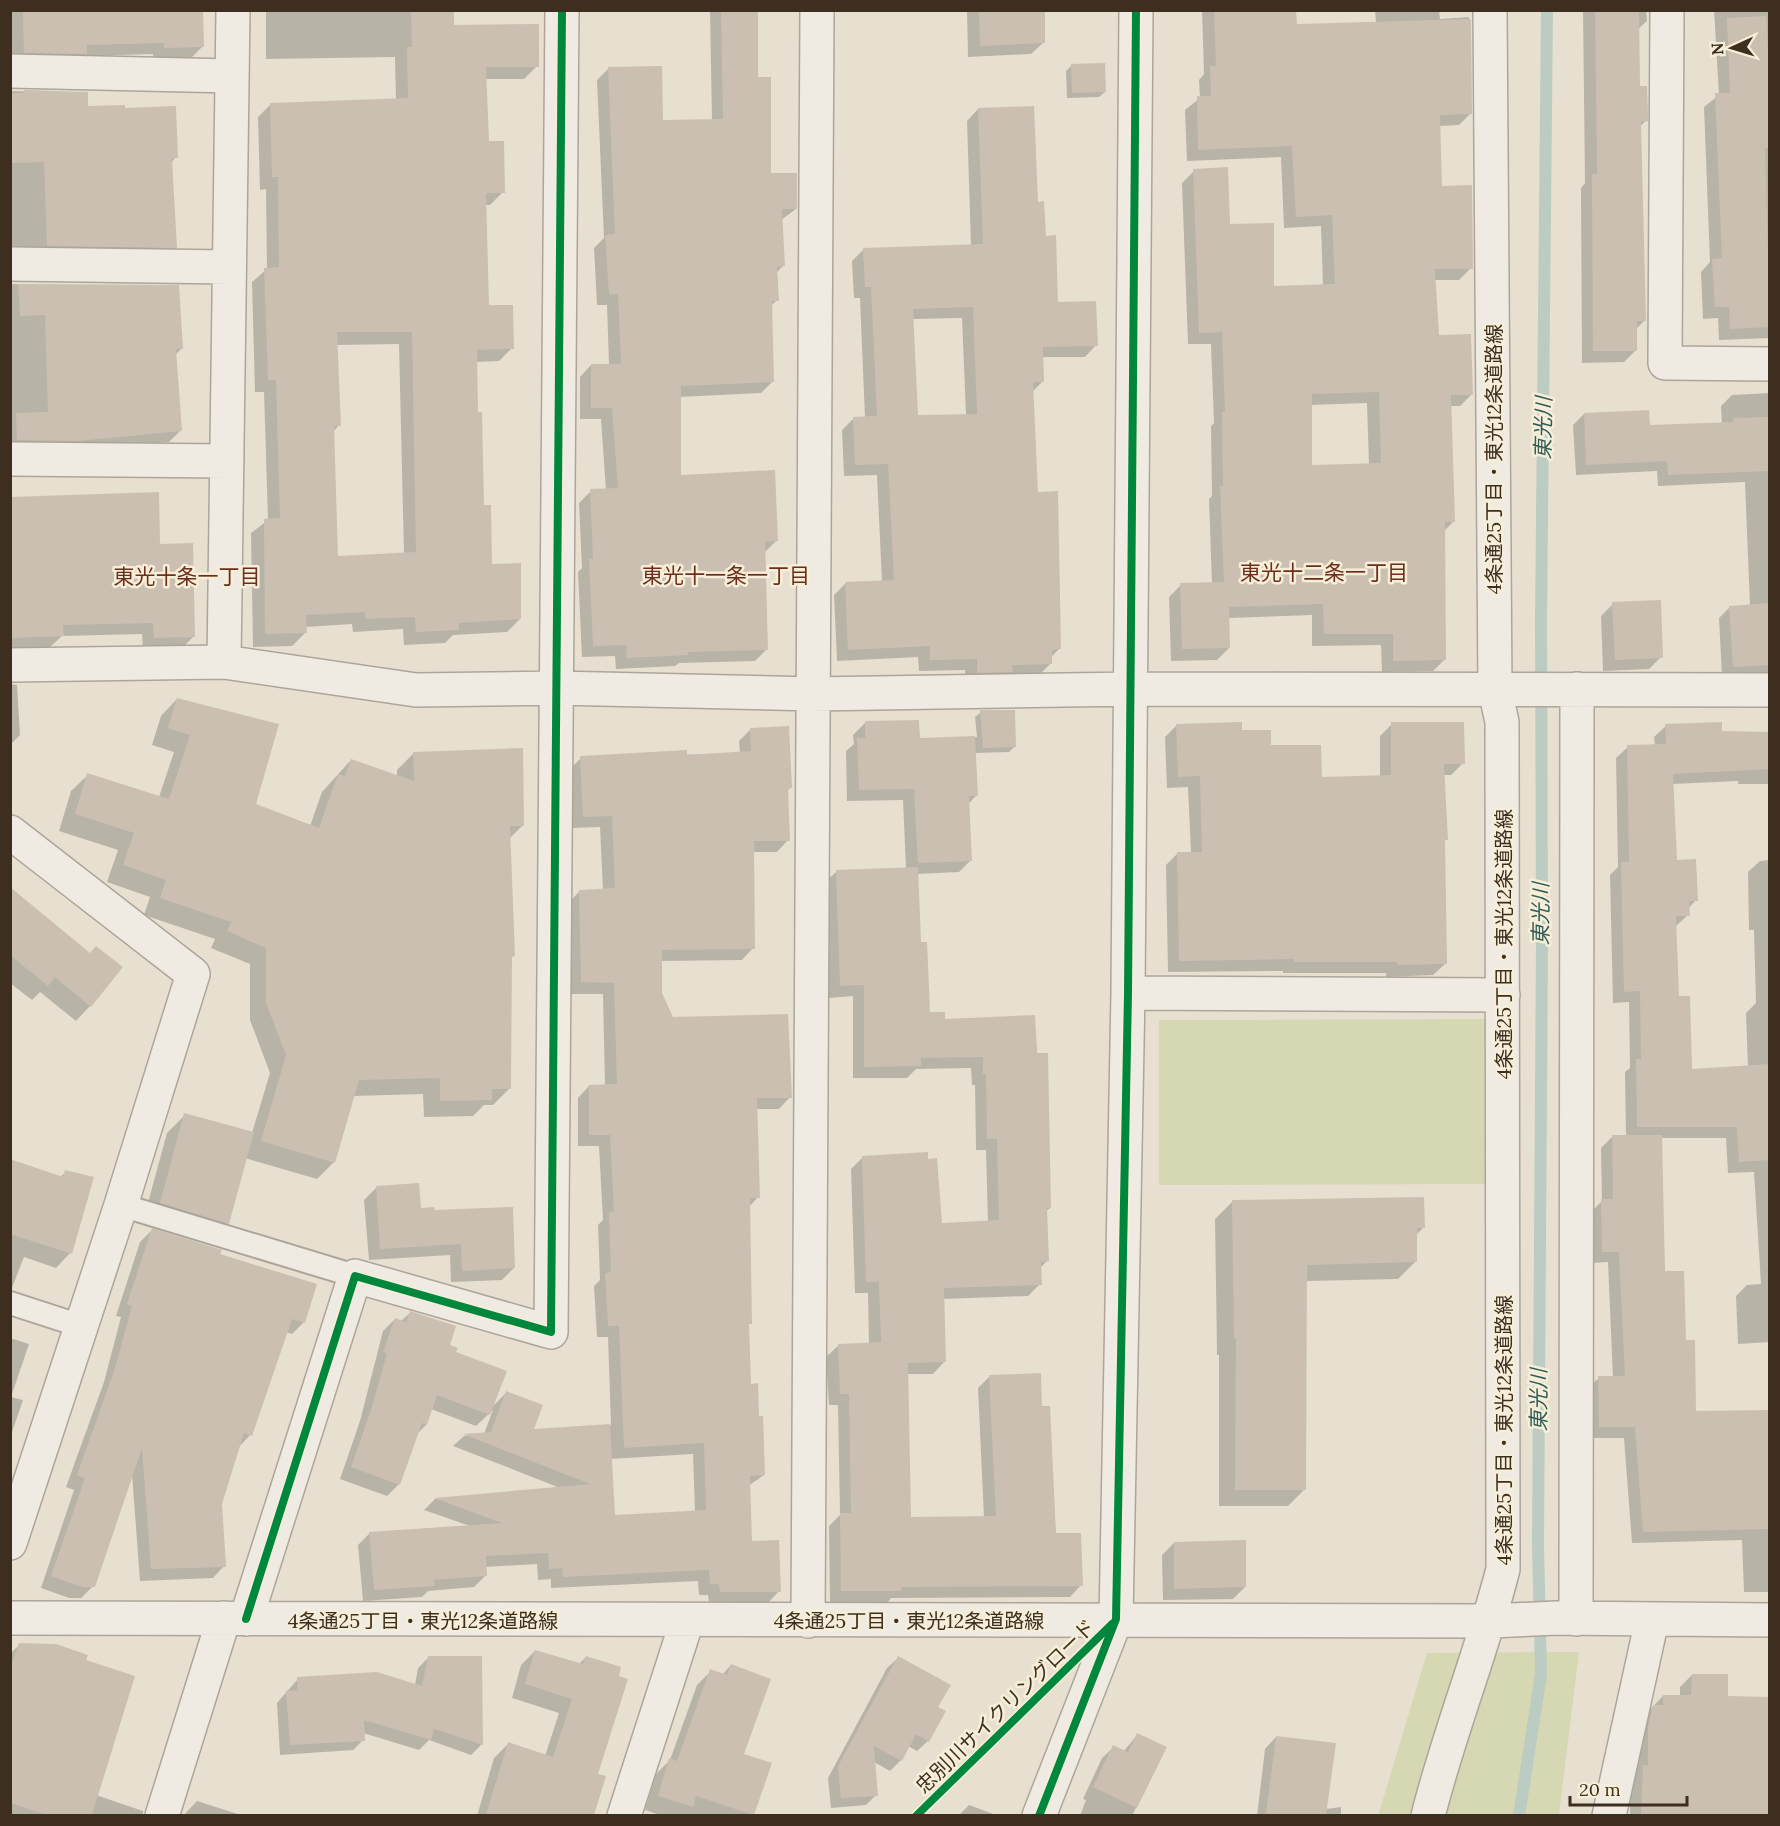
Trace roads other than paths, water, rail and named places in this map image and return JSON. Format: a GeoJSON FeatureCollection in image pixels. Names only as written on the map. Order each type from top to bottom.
{"type":"FeatureCollection","features":[{"type":"Feature","properties":{"kind":"street"},"geometry":{"type":"LineString","coordinates":[[224,662],[233,10]]}},
{"type":"Feature","properties":{"kind":"street"},"geometry":{"type":"LineString","coordinates":[[162,1815],[235,1618],[356,1276],[551,1332],[562,10]]}},
{"type":"Feature","properties":{"kind":"street"},"geometry":{"type":"LineString","coordinates":[[808,1621],[817,10]]}},
{"type":"Feature","properties":{"kind":"street"},"geometry":{"type":"LineString","coordinates":[[1039,1815],[1116,1619],[1128,993],[1136,10]]}},
{"type":"Feature","properties":{"kind":"street","name":"4条通25丁目・東光12条道路線"},"geometry":{"type":"LineString","coordinates":[[10,1618],[687,1621],[1505,1620],[1503,1569],[1502,722],[1510,689],[1490,10]]}},
{"type":"Feature","properties":{"kind":"street"},"geometry":{"type":"LineString","coordinates":[[1667,10],[1665,363],[1770,364]]}},
{"type":"Feature","properties":{"kind":"street"},"geometry":{"type":"LineString","coordinates":[[10,71],[232,76]]}},
{"type":"Feature","properties":{"kind":"street"},"geometry":{"type":"LineString","coordinates":[[10,264],[229,267]]}},
{"type":"Feature","properties":{"kind":"street"},"geometry":{"type":"LineString","coordinates":[[10,459],[227,461]]}},
{"type":"Feature","properties":{"kind":"street"},"geometry":{"type":"LineString","coordinates":[[10,665],[224,662],[416,690],[556,688],[814,694],[1130,689],[1770,690]]}},
{"type":"Feature","properties":{"kind":"street"},"geometry":{"type":"LineString","coordinates":[[1566,1618],[1568,689]]}},
{"type":"Feature","properties":{"kind":"street"},"geometry":{"type":"LineString","coordinates":[[10,832],[193,974],[122,1205],[10,1543]]}},
{"type":"Feature","properties":{"kind":"street"},"geometry":{"type":"LineString","coordinates":[[1128,993],[1503,995]]}},
{"type":"Feature","properties":{"kind":"street"},"geometry":{"type":"LineString","coordinates":[[1428,1815],[1441,1764],[1505,1620],[1566,1618],[1770,1620]]}},
{"type":"Feature","properties":{"kind":"street"},"geometry":{"type":"LineString","coordinates":[[1609,1815],[1652,1620]]}},
{"type":"Feature","properties":{"kind":"street"},"geometry":{"type":"LineString","coordinates":[[624,1815],[687,1621]]}},
{"type":"Feature","properties":{"kind":"lane"},"geometry":{"type":"LineString","coordinates":[[122,1205],[356,1276]]}},
{"type":"Feature","properties":{"kind":"lane"},"geometry":{"type":"LineString","coordinates":[[10,1303],[81,1326]]}},
{"type":"Feature","properties":{"kind":"waterway","name":"東光川"},"geometry":{"type":"LineString","coordinates":[[1519,1816],[1541,1674],[1538,1544],[1542,939],[1541,619],[1547,10]]}},
{"type":"Feature","properties":{"kind":"district","name":"東光十二条一丁目"},"geometry":{"type":"Point","coordinates":[1324,572]}},
{"type":"Feature","properties":{"kind":"district","name":"東光十一条一丁目"},"geometry":{"type":"Point","coordinates":[726,575]}},
{"type":"Feature","properties":{"kind":"district","name":"東光十条一丁目"},"geometry":{"type":"Point","coordinates":[187,576]}}]}
